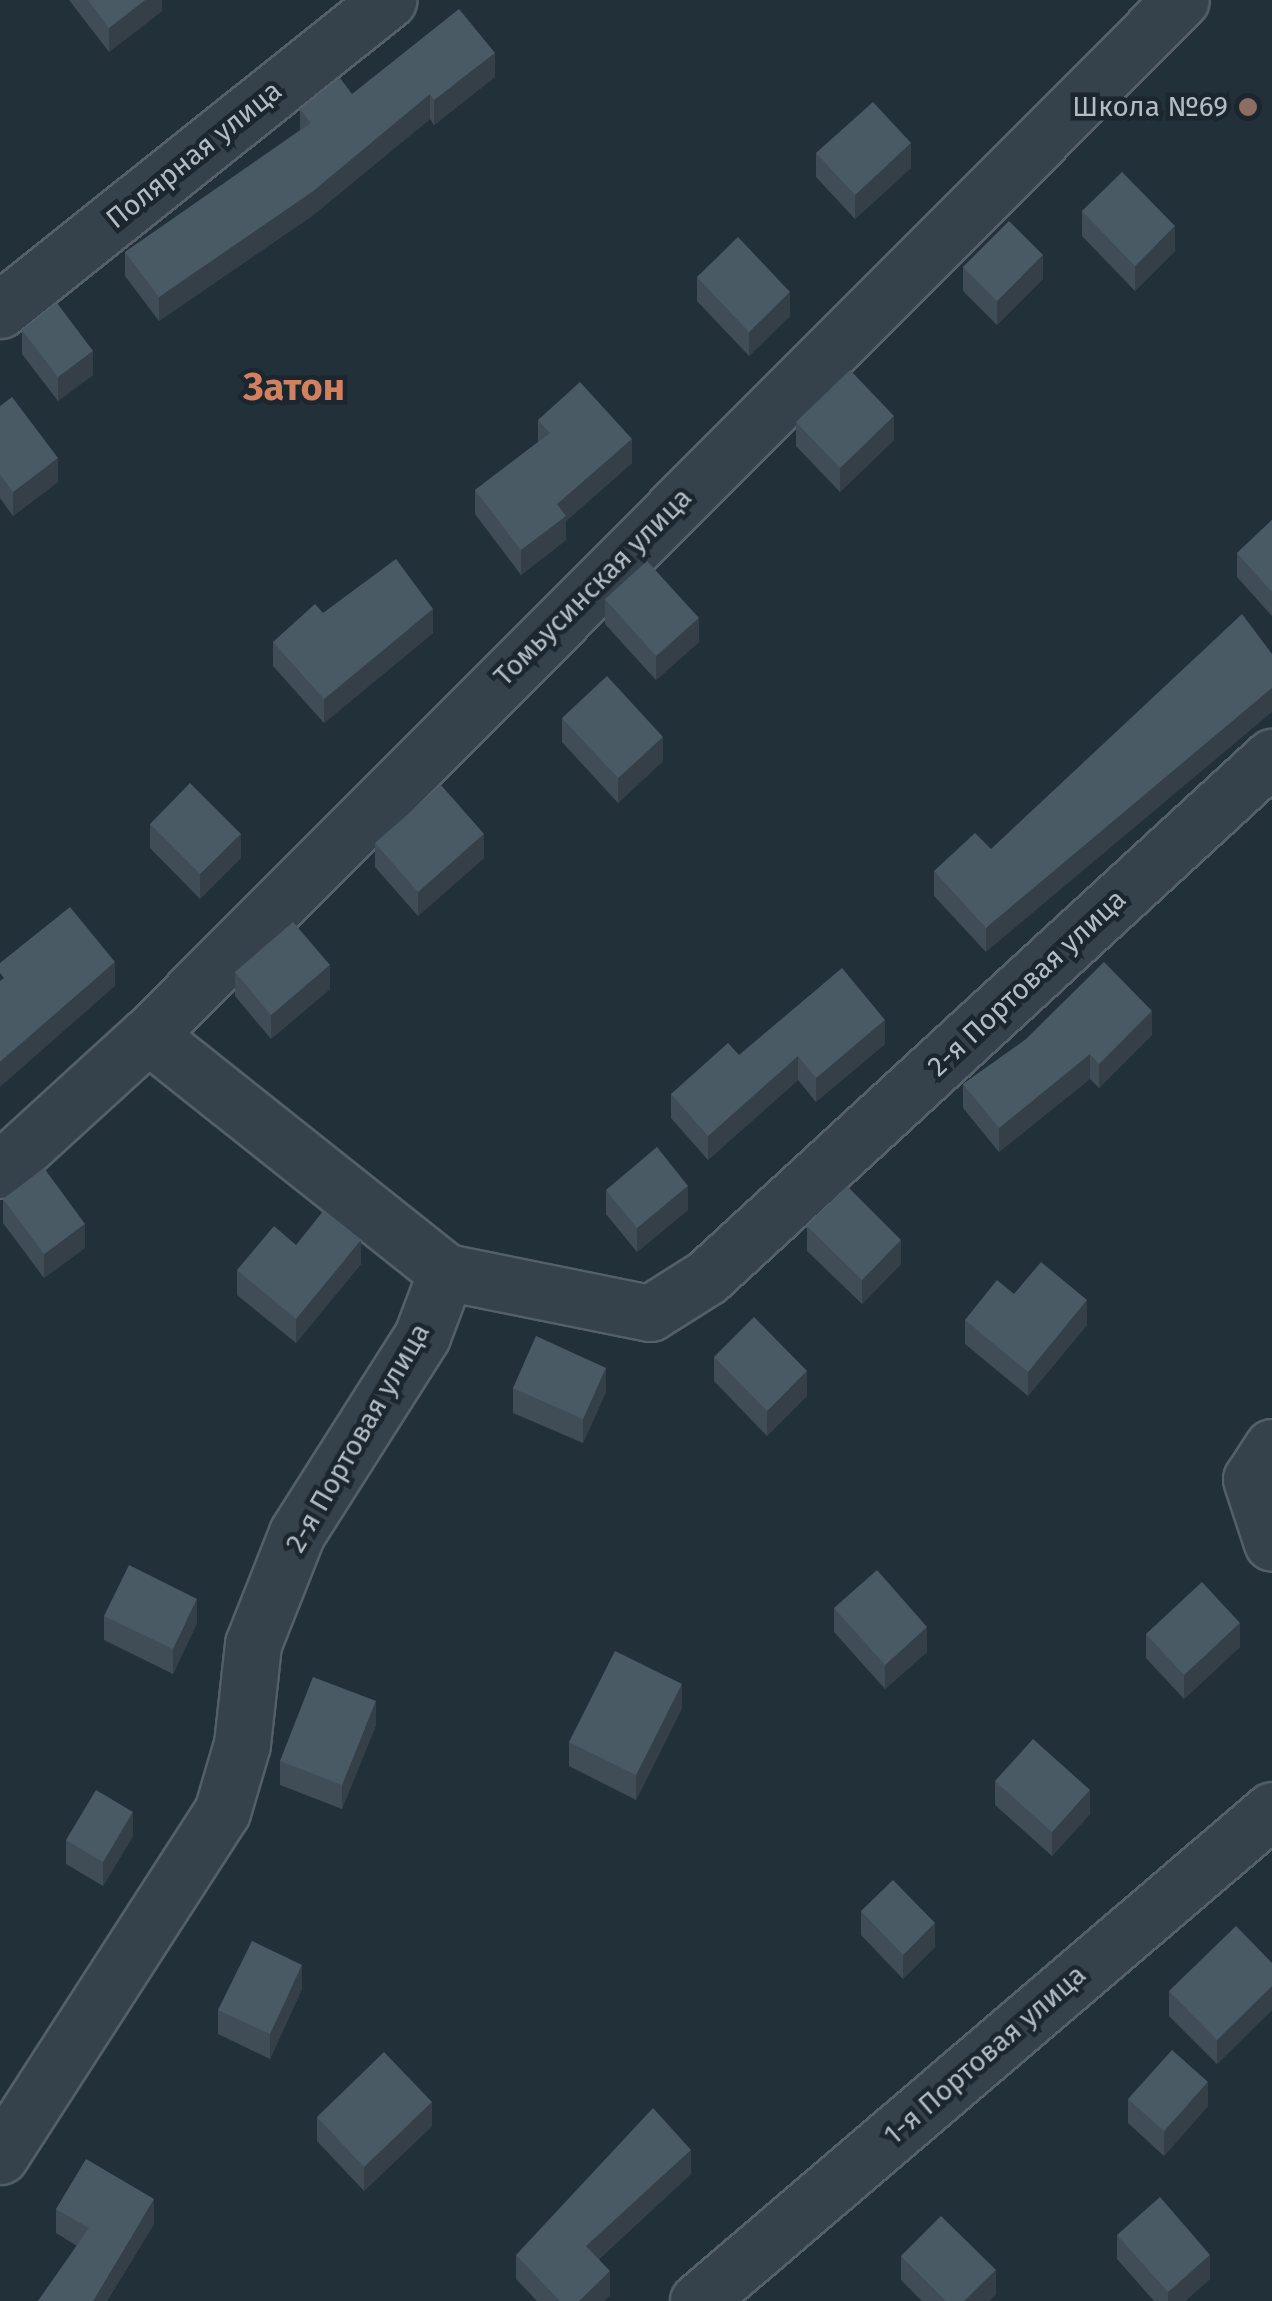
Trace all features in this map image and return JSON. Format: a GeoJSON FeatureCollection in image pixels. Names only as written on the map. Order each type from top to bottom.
{"type":"FeatureCollection","features":[{"type":"Feature","properties":{"kind":"street","name":"Полярная улица"},"geometry":{"type":"LineString","coordinates":[[0,310],[388,0]]}},
{"type":"Feature","properties":{"kind":"street","name":"Томьусинская улица"},"geometry":{"type":"LineString","coordinates":[[0,1170],[148,1035],[1181,0]]}},
{"type":"Feature","properties":{"kind":"street","name":"2-я Портовая улица"},"geometry":{"type":"LineString","coordinates":[[0,2156],[222,1812],[242,1744],[253,1644],[297,1533],[422,1336],[446,1272],[650,1313],[707,1277],[1272,757]]}},
{"type":"Feature","properties":{"kind":"street"},"geometry":{"type":"LineString","coordinates":[[148,1035],[446,1272]]}},
{"type":"Feature","properties":{"kind":"street"},"geometry":{"type":"LineString","coordinates":[[1261,1463],[1272,1543]]}},
{"type":"Feature","properties":{"kind":"street","name":"1-я Портовая улица"},"geometry":{"type":"LineString","coordinates":[[698,2301],[1272,1810]]}},
{"type":"Feature","properties":{"kind":"building"},"geometry":{"type":"Polygon","coordinates":[[[88,0],[145,0],[109,28],[88,0]]]}},
{"type":"Feature","properties":{"kind":"building"},"geometry":{"type":"Polygon","coordinates":[[[459,9],[495,53],[434,100],[430,94],[312,192],[159,297],[125,252],[311,123],[300,109],[340,78],[352,94],[459,9]]]}},
{"type":"Feature","properties":{"kind":"building"},"geometry":{"type":"Polygon","coordinates":[[[873,102],[911,143],[855,195],[816,153],[873,102]]]}},
{"type":"Feature","properties":{"kind":"building"},"geometry":{"type":"Polygon","coordinates":[[[1122,172],[1175,226],[1135,266],[1082,211],[1122,172]]]}},
{"type":"Feature","properties":{"kind":"building"},"geometry":{"type":"Polygon","coordinates":[[[1009,221],[1043,255],[997,301],[963,267],[1009,221]]]}},
{"type":"Feature","properties":{"kind":"building"},"geometry":{"type":"Polygon","coordinates":[[[738,237],[790,292],[749,332],[697,277],[738,237]]]}},
{"type":"Feature","properties":{"kind":"building"},"geometry":{"type":"Polygon","coordinates":[[[57,303],[93,351],[58,377],[22,330],[57,303]]]}},
{"type":"Feature","properties":{"kind":"building"},"geometry":{"type":"Polygon","coordinates":[[[850,370],[894,416],[840,468],[796,422],[850,370]]]}},
{"type":"Feature","properties":{"kind":"building"},"geometry":{"type":"Polygon","coordinates":[[[580,382],[632,439],[557,504],[566,516],[521,550],[475,490],[550,433],[538,420],[580,382]]]}},
{"type":"Feature","properties":{"kind":"building"},"geometry":{"type":"Polygon","coordinates":[[[12,397],[58,458],[13,492],[0,474],[0,406],[12,397]]]}},
{"type":"Feature","properties":{"kind":"building"},"geometry":{"type":"Polygon","coordinates":[[[1272,520],[1272,592],[1237,553],[1272,520]]]}},
{"type":"Feature","properties":{"kind":"building"},"geometry":{"type":"Polygon","coordinates":[[[396,559],[433,609],[324,699],[273,642],[315,604],[323,613],[396,559]]]}},
{"type":"Feature","properties":{"kind":"building"},"geometry":{"type":"Polygon","coordinates":[[[647,561],[699,618],[656,656],[605,599],[647,561]]]}},
{"type":"Feature","properties":{"kind":"building"},"geometry":{"type":"Polygon","coordinates":[[[1242,614],[1272,654],[1272,688],[986,928],[934,871],[975,833],[991,849],[1242,614]]]}},
{"type":"Feature","properties":{"kind":"building"},"geometry":{"type":"Polygon","coordinates":[[[607,676],[663,737],[618,778],[562,718],[607,676]]]}},
{"type":"Feature","properties":{"kind":"building"},"geometry":{"type":"Polygon","coordinates":[[[190,783],[241,834],[200,874],[150,824],[190,783]]]}},
{"type":"Feature","properties":{"kind":"building"},"geometry":{"type":"Polygon","coordinates":[[[441,785],[484,834],[418,892],[375,843],[441,785]]]}},
{"type":"Feature","properties":{"kind":"building"},"geometry":{"type":"Polygon","coordinates":[[[70,907],[115,962],[0,1062],[0,981],[4,978],[0,963],[70,907]]]}},
{"type":"Feature","properties":{"kind":"building"},"geometry":{"type":"Polygon","coordinates":[[[293,922],[330,965],[271,1015],[235,972],[293,922]]]}},
{"type":"Feature","properties":{"kind":"building"},"geometry":{"type":"Polygon","coordinates":[[[1104,962],[1152,1011],[1099,1064],[1090,1054],[999,1128],[963,1084],[1025,1040],[1104,962]]]}},
{"type":"Feature","properties":{"kind":"building"},"geometry":{"type":"Polygon","coordinates":[[[842,968],[885,1020],[816,1078],[798,1056],[708,1136],[671,1094],[728,1043],[739,1055],[842,968]]]}},
{"type":"Feature","properties":{"kind":"building"},"geometry":{"type":"Polygon","coordinates":[[[657,1147],[688,1186],[637,1228],[606,1190],[657,1147]]]}},
{"type":"Feature","properties":{"kind":"building"},"geometry":{"type":"Polygon","coordinates":[[[44,1168],[85,1224],[44,1254],[3,1199],[44,1168]]]}},
{"type":"Feature","properties":{"kind":"building"},"geometry":{"type":"Polygon","coordinates":[[[847,1186],[901,1240],[862,1280],[807,1226],[847,1186]]]}},
{"type":"Feature","properties":{"kind":"building"},"geometry":{"type":"Polygon","coordinates":[[[324,1210],[361,1240],[296,1319],[237,1270],[274,1226],[296,1245],[324,1210]]]}},
{"type":"Feature","properties":{"kind":"building"},"geometry":{"type":"Polygon","coordinates":[[[1041,1262],[1087,1300],[1028,1372],[965,1320],[997,1280],[1014,1294],[1041,1262]]]}},
{"type":"Feature","properties":{"kind":"building"},"geometry":{"type":"Polygon","coordinates":[[[754,1317],[807,1371],[767,1411],[714,1357],[754,1317]]]}},
{"type":"Feature","properties":{"kind":"building"},"geometry":{"type":"Polygon","coordinates":[[[536,1336],[606,1368],[583,1419],[513,1388],[536,1336]]]}},
{"type":"Feature","properties":{"kind":"building"},"geometry":{"type":"Polygon","coordinates":[[[129,1565],[197,1599],[173,1649],[104,1616],[129,1565]]]}},
{"type":"Feature","properties":{"kind":"building"},"geometry":{"type":"Polygon","coordinates":[[[877,1570],[927,1627],[885,1665],[834,1608],[877,1570]]]}},
{"type":"Feature","properties":{"kind":"building"},"geometry":{"type":"Polygon","coordinates":[[[1202,1582],[1240,1623],[1184,1675],[1146,1634],[1202,1582]]]}},
{"type":"Feature","properties":{"kind":"building"},"geometry":{"type":"Polygon","coordinates":[[[615,1651],[682,1684],[636,1775],[569,1742],[615,1651]]]}},
{"type":"Feature","properties":{"kind":"building"},"geometry":{"type":"Polygon","coordinates":[[[313,1677],[376,1701],[342,1785],[280,1761],[313,1677]]]}},
{"type":"Feature","properties":{"kind":"building"},"geometry":{"type":"Polygon","coordinates":[[[1033,1739],[1090,1790],[1052,1832],[995,1781],[1033,1739]]]}},
{"type":"Feature","properties":{"kind":"building"},"geometry":{"type":"Polygon","coordinates":[[[96,1790],[133,1812],[103,1862],[66,1840],[96,1790]]]}},
{"type":"Feature","properties":{"kind":"building"},"geometry":{"type":"Polygon","coordinates":[[[893,1880],[935,1923],[903,1955],[861,1911],[893,1880]]]}},
{"type":"Feature","properties":{"kind":"building"},"geometry":{"type":"Polygon","coordinates":[[[1236,1926],[1272,1963],[1272,1986],[1217,2040],[1169,1991],[1236,1926]]]}},
{"type":"Feature","properties":{"kind":"building"},"geometry":{"type":"Polygon","coordinates":[[[252,1941],[302,1965],[270,2034],[218,2010],[252,1941]]]}},
{"type":"Feature","properties":{"kind":"building"},"geometry":{"type":"Polygon","coordinates":[[[1172,2050],[1208,2082],[1164,2131],[1128,2099],[1172,2050]]]}},
{"type":"Feature","properties":{"kind":"building"},"geometry":{"type":"Polygon","coordinates":[[[384,2052],[432,2102],[364,2167],[317,2117],[384,2052]]]}},
{"type":"Feature","properties":{"kind":"building"},"geometry":{"type":"Polygon","coordinates":[[[653,2108],[691,2150],[586,2246],[610,2271],[579,2301],[560,2301],[516,2255],[653,2108]]]}},
{"type":"Feature","properties":{"kind":"building"},"geometry":{"type":"Polygon","coordinates":[[[86,2159],[154,2199],[93,2301],[38,2301],[89,2228],[56,2209],[86,2159]]]}},
{"type":"Feature","properties":{"kind":"building"},"geometry":{"type":"Polygon","coordinates":[[[1160,2197],[1210,2255],[1168,2292],[1117,2235],[1160,2197]]]}},
{"type":"Feature","properties":{"kind":"building"},"geometry":{"type":"Polygon","coordinates":[[[941,2216],[996,2270],[964,2301],[946,2301],[901,2256],[941,2216]]]}},
{"type":"Feature","properties":{"kind":"place","name":"Школа №69"},"geometry":{"type":"Point","coordinates":[1248,107]}},
{"type":"Feature","properties":{"kind":"district","name":"Затон"},"geometry":{"type":"Point","coordinates":[294,388]}}]}
